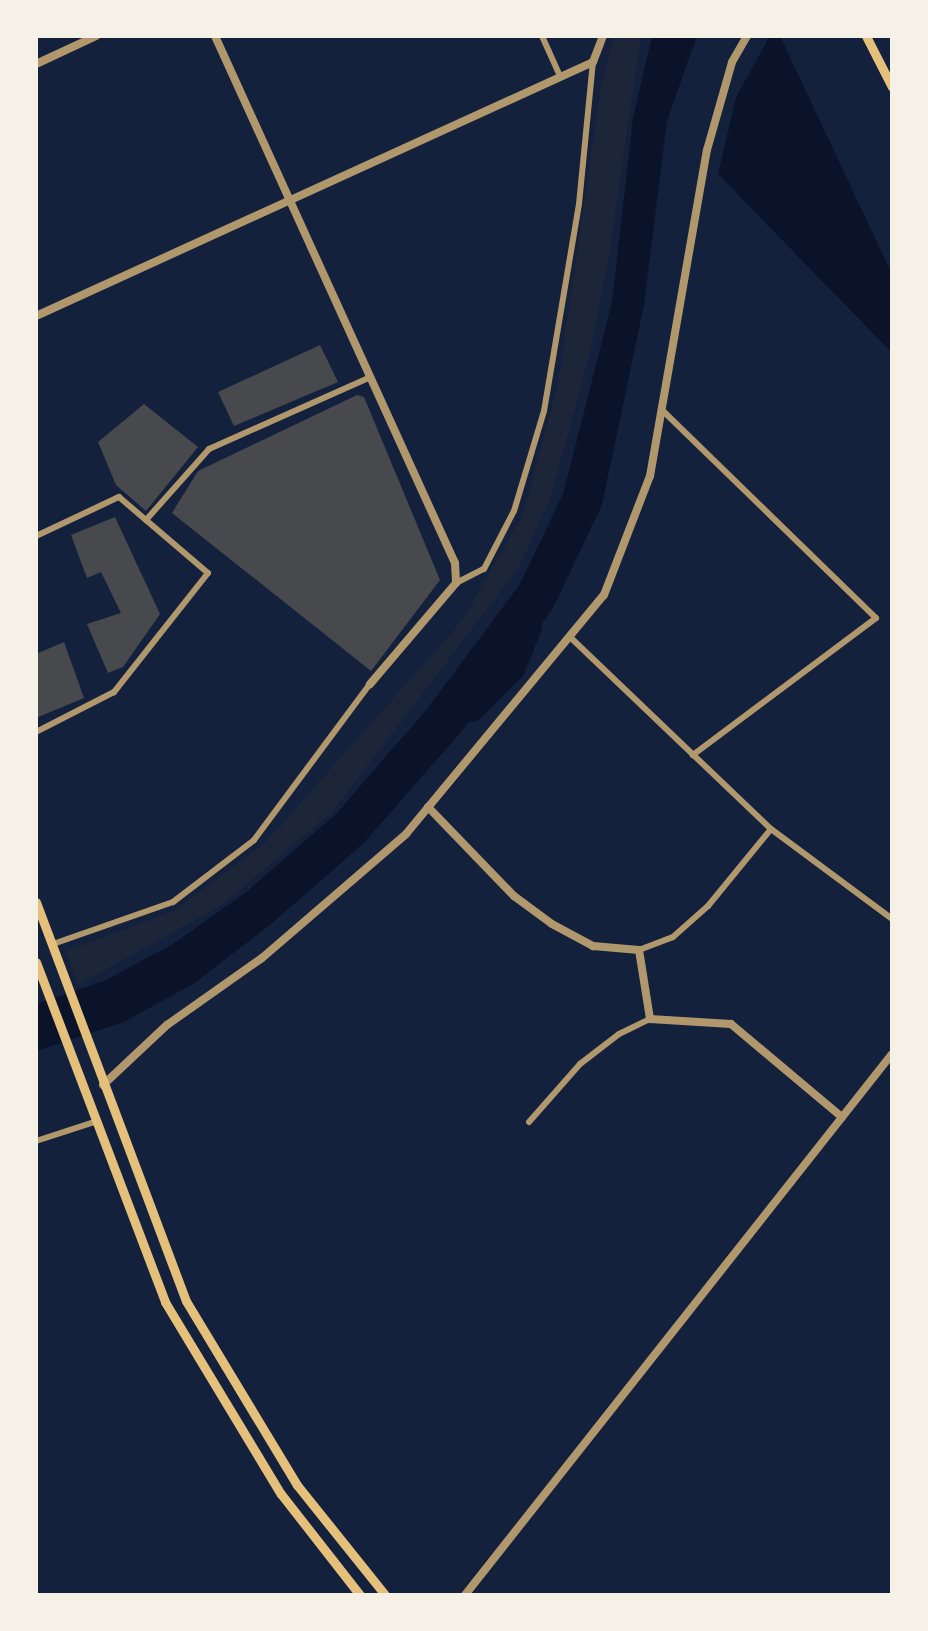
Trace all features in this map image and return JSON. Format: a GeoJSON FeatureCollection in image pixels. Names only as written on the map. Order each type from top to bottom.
{"type":"FeatureCollection","features":[{"type":"Feature","properties":{"kind":"main road"},"geometry":{"type":"LineString","coordinates":[[866,36],[892,87]]}},
{"type":"Feature","properties":{"kind":"main road"},"geometry":{"type":"LineString","coordinates":[[36,902],[186,1301],[297,1485],[385,1595]]}},
{"type":"Feature","properties":{"kind":"main road"},"geometry":{"type":"LineString","coordinates":[[36,962],[94,1122],[165,1302],[281,1494],[360,1595]]}},
{"type":"Feature","properties":{"kind":"street"},"geometry":{"type":"LineString","coordinates":[[36,64],[96,36]]}},
{"type":"Feature","properties":{"kind":"street"},"geometry":{"type":"LineString","coordinates":[[215,36],[373,376],[455,563],[456,583]]}},
{"type":"Feature","properties":{"kind":"street"},"geometry":{"type":"LineString","coordinates":[[542,36],[560,76]]}},
{"type":"Feature","properties":{"kind":"street"},"geometry":{"type":"LineString","coordinates":[[53,944],[173,902],[254,840],[370,684],[456,583],[484,569],[514,511],[544,411],[579,204],[593,62],[603,36]]}},
{"type":"Feature","properties":{"kind":"street"},"geometry":{"type":"LineString","coordinates":[[103,1085],[167,1025],[262,958],[406,834],[604,595],[650,476],[707,150],[732,62],[747,36]]}},
{"type":"Feature","properties":{"kind":"street"},"geometry":{"type":"LineString","coordinates":[[36,316],[593,62]]}},
{"type":"Feature","properties":{"kind":"street"},"geometry":{"type":"LineString","coordinates":[[146,520],[209,449],[373,376]]}},
{"type":"Feature","properties":{"kind":"street"},"geometry":{"type":"LineString","coordinates":[[661,409],[876,618],[693,755]]}},
{"type":"Feature","properties":{"kind":"street"},"geometry":{"type":"LineString","coordinates":[[36,536],[119,497],[208,573],[114,692],[36,732]]}},
{"type":"Feature","properties":{"kind":"street"},"geometry":{"type":"LineString","coordinates":[[570,637],[771,829],[892,919]]}},
{"type":"Feature","properties":{"kind":"street"},"geometry":{"type":"LineString","coordinates":[[428,807],[514,896],[552,924],[593,946],[639,950],[673,937],[708,906],[771,829]]}},
{"type":"Feature","properties":{"kind":"street"},"geometry":{"type":"LineString","coordinates":[[639,950],[650,1019]]}},
{"type":"Feature","properties":{"kind":"street"},"geometry":{"type":"LineString","coordinates":[[529,1122],[580,1064],[619,1034],[650,1019],[731,1024],[842,1117]]}},
{"type":"Feature","properties":{"kind":"street"},"geometry":{"type":"LineString","coordinates":[[465,1595],[892,1054]]}},
{"type":"Feature","properties":{"kind":"street"},"geometry":{"type":"LineString","coordinates":[[36,1141],[94,1122]]}},
{"type":"Feature","properties":{"kind":"shaded area"},"geometry":{"type":"Polygon","coordinates":[[[614,36],[641,36],[609,255],[590,353],[550,499],[519,567],[333,811],[222,905],[78,985],[66,951],[174,911],[266,842],[461,622],[523,514],[558,384],[600,92],[614,36]]]}},
{"type":"Feature","properties":{"kind":"shaded area"},"geometry":{"type":"Polygon","coordinates":[[[652,36],[697,36],[667,121],[644,305],[602,505],[552,610],[462,731],[364,843],[270,925],[193,984],[124,1022],[36,1051],[36,1004],[106,980],[173,944],[245,893],[335,815],[427,709],[520,584],[563,494],[612,302],[633,118],[652,36]]]}},
{"type":"Feature","properties":{"kind":"shaded area"},"geometry":{"type":"Polygon","coordinates":[[[770,36],[780,36],[892,274],[892,353],[718,174],[736,97],[770,36]]]}},
{"type":"Feature","properties":{"kind":"building"},"geometry":{"type":"Polygon","coordinates":[[[320,345],[338,382],[234,426],[218,392],[320,345]]]}},
{"type":"Feature","properties":{"kind":"building"},"geometry":{"type":"Polygon","coordinates":[[[357,395],[364,397],[440,580],[371,671],[172,513],[198,471],[357,395]]]}},
{"type":"Feature","properties":{"kind":"building"},"geometry":{"type":"Polygon","coordinates":[[[144,404],[198,447],[146,511],[116,485],[98,442],[144,404]]]}},
{"type":"Feature","properties":{"kind":"building"},"geometry":{"type":"Polygon","coordinates":[[[115,517],[160,614],[123,667],[108,673],[87,624],[121,613],[101,572],[87,578],[71,535],[115,517]]]}},
{"type":"Feature","properties":{"kind":"building"},"geometry":{"type":"Polygon","coordinates":[[[64,642],[84,698],[36,718],[36,654],[64,642]]]}},
{"type":"Feature","properties":{"kind":"waterway"},"geometry":{"type":"LineString","coordinates":[[472,710],[513,669],[530,627]]}}]}
